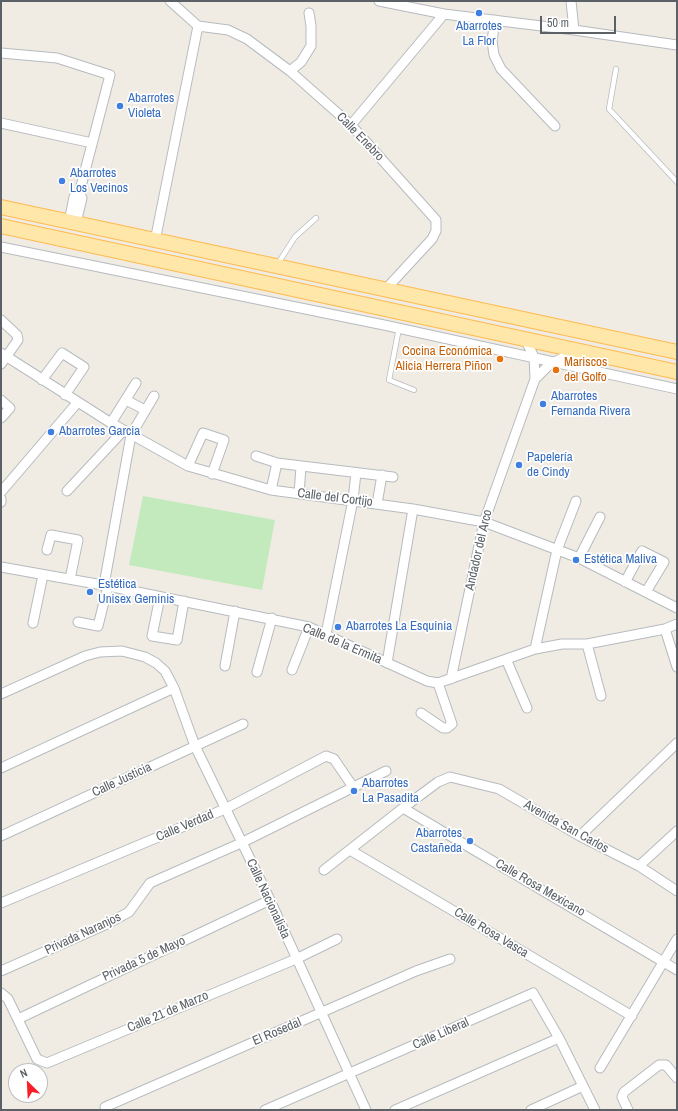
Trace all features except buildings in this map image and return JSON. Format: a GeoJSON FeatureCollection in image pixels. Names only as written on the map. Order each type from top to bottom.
{"type":"FeatureCollection","features":[{"type":"Feature","properties":{"kind":"main road"},"geometry":{"type":"LineString","coordinates":[[1,207],[677,352]]}},
{"type":"Feature","properties":{"kind":"main road"},"geometry":{"type":"LineString","coordinates":[[1,226],[342,298],[675,372]]}},
{"type":"Feature","properties":{"kind":"main road"},"geometry":{"type":"LineString","coordinates":[[596,355],[600,336]]}},
{"type":"Feature","properties":{"kind":"street"},"geometry":{"type":"LineString","coordinates":[[155,241],[198,26],[170,1]]}},
{"type":"Feature","properties":{"kind":"street"},"geometry":{"type":"LineString","coordinates":[[378,1],[397,3],[444,14],[574,30],[677,45]]}},
{"type":"Feature","properties":{"kind":"street"},"geometry":{"type":"LineString","coordinates":[[571,1],[574,30]]}},
{"type":"Feature","properties":{"kind":"street"},"geometry":{"type":"LineString","coordinates":[[290,71],[301,62],[310,46],[311,26],[309,13]]}},
{"type":"Feature","properties":{"kind":"street"},"geometry":{"type":"LineString","coordinates":[[351,124],[444,14]]}},
{"type":"Feature","properties":{"kind":"street"},"geometry":{"type":"LineString","coordinates":[[495,20],[492,41],[494,55],[501,69],[556,126]]}},
{"type":"Feature","properties":{"kind":"street","name":"Calle Enebro"},"geometry":{"type":"LineString","coordinates":[[198,26],[228,30],[247,39],[290,71],[351,124],[436,220],[436,231],[432,239],[385,290]]}},
{"type":"Feature","properties":{"kind":"street"},"geometry":{"type":"LineString","coordinates":[[1,54],[57,58],[110,75],[79,194],[74,197],[76,203],[72,222]]}},
{"type":"Feature","properties":{"kind":"street"},"geometry":{"type":"LineString","coordinates":[[1,123],[92,143]]}},
{"type":"Feature","properties":{"kind":"street"},"geometry":{"type":"LineString","coordinates":[[1,247],[399,328],[673,388],[675,372]]}},
{"type":"Feature","properties":{"kind":"street"},"geometry":{"type":"LineString","coordinates":[[338,316],[342,298]]}},
{"type":"Feature","properties":{"kind":"street"},"geometry":{"type":"LineString","coordinates":[[384,325],[388,308]]}},
{"type":"Feature","properties":{"kind":"street"},"geometry":{"type":"LineString","coordinates":[[1,320],[17,335],[18,340],[3,359]]}},
{"type":"Feature","properties":{"kind":"street","name":"Andador del Arco"},"geometry":{"type":"LineString","coordinates":[[451,679],[484,522],[535,380],[534,357],[525,339]]}},
{"type":"Feature","properties":{"kind":"street"},"geometry":{"type":"LineString","coordinates":[[42,380],[62,353],[84,367],[64,394]]}},
{"type":"Feature","properties":{"kind":"street"},"geometry":{"type":"LineString","coordinates":[[554,362],[564,357],[580,358],[596,355]]}},
{"type":"Feature","properties":{"kind":"street","name":"Calle del Cortijo"},"geometry":{"type":"LineString","coordinates":[[3,359],[42,380],[127,433],[188,466],[271,490],[413,509],[484,522],[579,558],[677,608]]}},
{"type":"Feature","properties":{"kind":"street","name":"Andador del Arco"},"geometry":{"type":"LineString","coordinates":[[535,380],[554,362]]}},
{"type":"Feature","properties":{"kind":"street"},"geometry":{"type":"LineString","coordinates":[[111,423],[136,383]]}},
{"type":"Feature","properties":{"kind":"street"},"geometry":{"type":"LineString","coordinates":[[67,492],[127,433],[154,396]]}},
{"type":"Feature","properties":{"kind":"street"},"geometry":{"type":"LineString","coordinates":[[1,400],[10,408],[1,418]]}},
{"type":"Feature","properties":{"kind":"street"},"geometry":{"type":"LineString","coordinates":[[126,400],[145,410]]}},
{"type":"Feature","properties":{"kind":"street"},"geometry":{"type":"LineString","coordinates":[[1,492],[77,403]]}},
{"type":"Feature","properties":{"kind":"street"},"geometry":{"type":"LineString","coordinates":[[78,622],[98,626],[106,585],[127,433]]}},
{"type":"Feature","properties":{"kind":"street"},"geometry":{"type":"LineString","coordinates":[[188,466],[203,433],[224,440],[212,474]]}},
{"type":"Feature","properties":{"kind":"street"},"geometry":{"type":"LineString","coordinates":[[256,456],[277,463],[301,467],[393,476]]}},
{"type":"Feature","properties":{"kind":"street"},"geometry":{"type":"LineString","coordinates":[[271,490],[277,463]]}},
{"type":"Feature","properties":{"kind":"street"},"geometry":{"type":"LineString","coordinates":[[299,494],[301,467]]}},
{"type":"Feature","properties":{"kind":"street"},"geometry":{"type":"LineString","coordinates":[[326,634],[353,500],[356,473]]}},
{"type":"Feature","properties":{"kind":"street"},"geometry":{"type":"LineString","coordinates":[[377,504],[382,476]]}},
{"type":"Feature","properties":{"kind":"street"},"geometry":{"type":"LineString","coordinates":[[535,649],[557,550],[576,501]]}},
{"type":"Feature","properties":{"kind":"street"},"geometry":{"type":"LineString","coordinates":[[387,663],[413,509]]}},
{"type":"Feature","properties":{"kind":"street"},"geometry":{"type":"LineString","coordinates":[[579,558],[600,517]]}},
{"type":"Feature","properties":{"kind":"street"},"geometry":{"type":"LineString","coordinates":[[46,550],[51,535],[78,540],[70,579]]}},
{"type":"Feature","properties":{"kind":"street"},"geometry":{"type":"LineString","coordinates":[[625,582],[642,551],[664,562],[646,592]]}},
{"type":"Feature","properties":{"kind":"street","name":"Calle de la Ermita"},"geometry":{"type":"LineString","coordinates":[[1,567],[106,585],[160,597],[272,618],[309,627],[427,681],[438,683]]}},
{"type":"Feature","properties":{"kind":"street"},"geometry":{"type":"LineString","coordinates":[[33,623],[43,575]]}},
{"type":"Feature","properties":{"kind":"street"},"geometry":{"type":"LineString","coordinates":[[160,597],[152,636],[177,640],[184,601]]}},
{"type":"Feature","properties":{"kind":"street"},"geometry":{"type":"LineString","coordinates":[[225,666],[235,611]]}},
{"type":"Feature","properties":{"kind":"street"},"geometry":{"type":"LineString","coordinates":[[257,672],[272,618]]}},
{"type":"Feature","properties":{"kind":"street"},"geometry":{"type":"LineString","coordinates":[[421,713],[443,728],[450,726],[452,724],[438,683],[506,659],[535,649],[562,644],[587,644],[665,629],[677,624]]}},
{"type":"Feature","properties":{"kind":"street"},"geometry":{"type":"LineString","coordinates":[[292,670],[309,627]]}},
{"type":"Feature","properties":{"kind":"street"},"geometry":{"type":"LineString","coordinates":[[665,629],[677,667]]}},
{"type":"Feature","properties":{"kind":"street"},"geometry":{"type":"LineString","coordinates":[[587,644],[601,696]]}},
{"type":"Feature","properties":{"kind":"street","name":"Calle Nacionalista"},"geometry":{"type":"LineString","coordinates":[[1,694],[84,656],[100,652],[122,651],[145,657],[165,671],[174,688],[195,746],[240,843],[270,900],[366,1110]]}},
{"type":"Feature","properties":{"kind":"street"},"geometry":{"type":"LineString","coordinates":[[506,659],[526,708]]}},
{"type":"Feature","properties":{"kind":"street"},"geometry":{"type":"LineString","coordinates":[[1,768],[174,688]]}},
{"type":"Feature","properties":{"kind":"street","name":"Calle Justicia"},"geometry":{"type":"LineString","coordinates":[[1,836],[243,724]]}},
{"type":"Feature","properties":{"kind":"street"},"geometry":{"type":"LineString","coordinates":[[580,836],[677,743]]}},
{"type":"Feature","properties":{"kind":"street","name":"Calle Verdad"},"geometry":{"type":"LineString","coordinates":[[1,903],[225,809],[326,756],[334,759],[353,787]]}},
{"type":"Feature","properties":{"kind":"street","name":"Privada Naranjos"},"geometry":{"type":"LineString","coordinates":[[1,972],[107,924],[129,912],[150,884],[240,843],[386,771]]}},
{"type":"Feature","properties":{"kind":"street","name":"Avenida San Carlos"},"geometry":{"type":"LineString","coordinates":[[402,808],[438,782],[450,777],[499,789],[580,836],[639,866],[677,891]]}},
{"type":"Feature","properties":{"kind":"street"},"geometry":{"type":"LineString","coordinates":[[324,870],[402,808]]}},
{"type":"Feature","properties":{"kind":"street","name":"Calle Rosa Mexicano"},"geometry":{"type":"LineString","coordinates":[[402,808],[677,970]]}},
{"type":"Feature","properties":{"kind":"street"},"geometry":{"type":"LineString","coordinates":[[639,866],[677,831]]}},
{"type":"Feature","properties":{"kind":"street","name":"Calle Rosa Vasca"},"geometry":{"type":"LineString","coordinates":[[350,850],[632,1016]]}},
{"type":"Feature","properties":{"kind":"street","name":"Privada 5 de Mayo"},"geometry":{"type":"LineString","coordinates":[[18,1019],[270,900]]}},
{"type":"Feature","properties":{"kind":"street","name":"Calle 21 de Marzo"},"geometry":{"type":"LineString","coordinates":[[18,1019],[36,1059],[47,1063],[296,959],[337,939]]}},
{"type":"Feature","properties":{"kind":"street"},"geometry":{"type":"LineString","coordinates":[[600,1068],[677,939]]}},
{"type":"Feature","properties":{"kind":"street","name":"El Rosedal"},"geometry":{"type":"LineString","coordinates":[[105,1107],[416,971],[450,959]]}},
{"type":"Feature","properties":{"kind":"street"},"geometry":{"type":"LineString","coordinates":[[1,993],[8,999],[18,1019]]}},
{"type":"Feature","properties":{"kind":"street","name":"Calle Liberal"},"geometry":{"type":"LineString","coordinates":[[265,1110],[533,994],[559,1038]]}},
{"type":"Feature","properties":{"kind":"street"},"geometry":{"type":"LineString","coordinates":[[396,1110],[559,1038],[595,1110]]}},
{"type":"Feature","properties":{"kind":"street"},"geometry":{"type":"LineString","coordinates":[[628,1110],[622,1097],[624,1092],[659,1065],[666,1065],[677,1078]]}},
{"type":"Feature","properties":{"kind":"street"},"geometry":{"type":"LineString","coordinates":[[531,1110],[583,1086]]}},
{"type":"Feature","properties":{"kind":"lane"},"geometry":{"type":"LineString","coordinates":[[616,69],[609,109],[677,182]]}},
{"type":"Feature","properties":{"kind":"lane"},"geometry":{"type":"LineString","coordinates":[[276,266],[295,237],[316,218]]}},
{"type":"Feature","properties":{"kind":"lane"},"geometry":{"type":"LineString","coordinates":[[399,328],[389,380],[414,390]]}},
{"type":"Feature","properties":{"kind":"green space"},"geometry":{"type":"Polygon","coordinates":[[[143,496],[275,520],[262,590],[129,565],[143,496]]]}},
{"type":"Feature","properties":{"kind":"place","name":"Abarrotes La Flor"},"geometry":{"type":"Point","coordinates":[479,13]}},
{"type":"Feature","properties":{"kind":"place","name":"Abarrotes Violeta"},"geometry":{"type":"Point","coordinates":[120,106]}},
{"type":"Feature","properties":{"kind":"place","name":"Abarrotes Los Vecinos"},"geometry":{"type":"Point","coordinates":[62,181]}},
{"type":"Feature","properties":{"kind":"place","name":"Cocina Económica Alicia Herrera Piñon"},"geometry":{"type":"Point","coordinates":[500,359]}},
{"type":"Feature","properties":{"kind":"place","name":"Mariscos del Golfo"},"geometry":{"type":"Point","coordinates":[556,370]}},
{"type":"Feature","properties":{"kind":"place","name":"Abarrotes Fernanda Rivera"},"geometry":{"type":"Point","coordinates":[543,404]}},
{"type":"Feature","properties":{"kind":"place","name":"Abarrotes Garcia"},"geometry":{"type":"Point","coordinates":[51,432]}},
{"type":"Feature","properties":{"kind":"place","name":"Papelería de Cindy"},"geometry":{"type":"Point","coordinates":[519,465]}},
{"type":"Feature","properties":{"kind":"place","name":"Estética Maliva"},"geometry":{"type":"Point","coordinates":[576,560]}},
{"type":"Feature","properties":{"kind":"place","name":"Estética Unisex Geminis"},"geometry":{"type":"Point","coordinates":[90,592]}},
{"type":"Feature","properties":{"kind":"place","name":"Abarrotes La Esquinia"},"geometry":{"type":"Point","coordinates":[338,627]}},
{"type":"Feature","properties":{"kind":"place","name":"Abarrotes La Pasadita"},"geometry":{"type":"Point","coordinates":[354,791]}},
{"type":"Feature","properties":{"kind":"place","name":"Abarrotes Castañeda"},"geometry":{"type":"Point","coordinates":[470,841]}}]}
